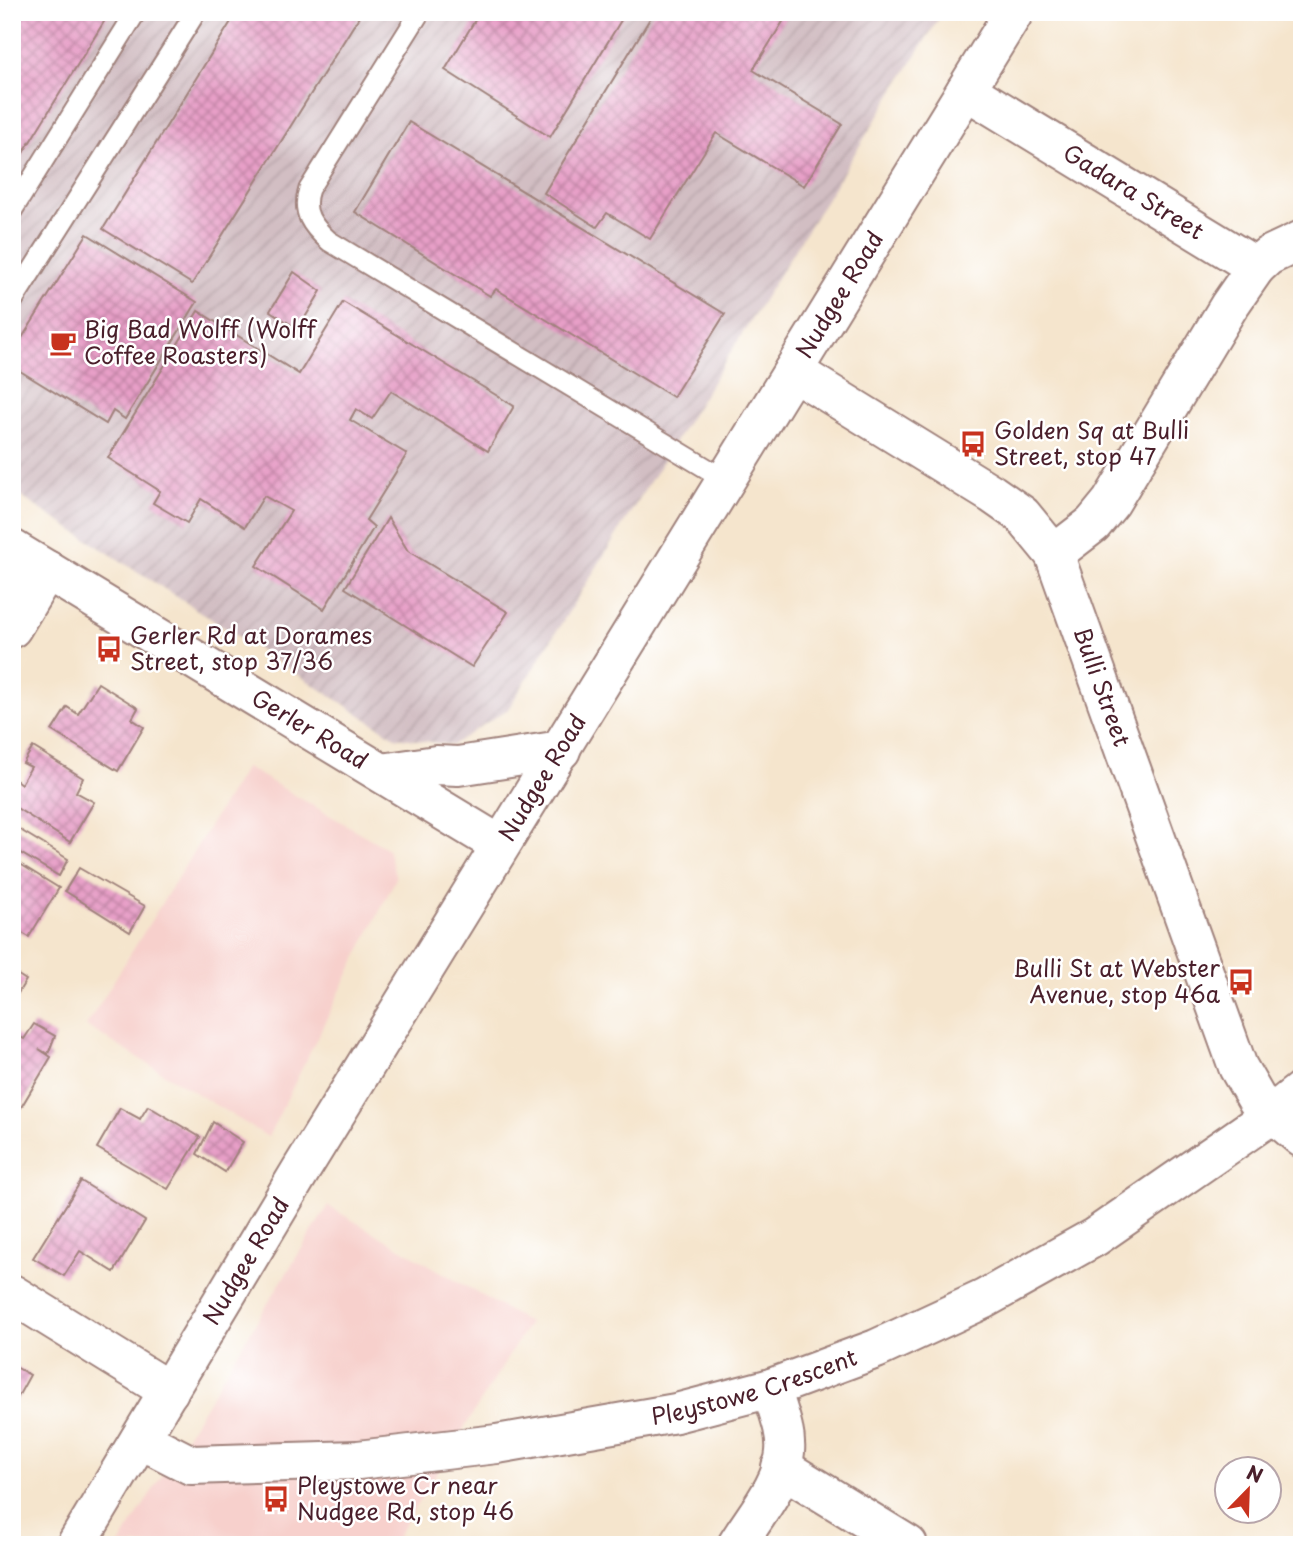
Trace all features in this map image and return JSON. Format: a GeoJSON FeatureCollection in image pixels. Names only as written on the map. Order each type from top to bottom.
{"type":"FeatureCollection","features":[{"type":"Feature","properties":{"kind":"street","name":"Nudgee Road"},"geometry":{"type":"LineString","coordinates":[[76,1545],[500,845],[1014,12]]}},
{"type":"Feature","properties":{"kind":"street","name":"Gadara Street"},"geometry":{"type":"LineString","coordinates":[[966,90],[1256,267]]}},
{"type":"Feature","properties":{"kind":"street"},"geometry":{"type":"LineString","coordinates":[[1055,554],[1093,524],[1111,502],[1229,306],[1256,267],[1284,246],[1302,240]]}},
{"type":"Feature","properties":{"kind":"street","name":"Bulli Street"},"geometry":{"type":"LineString","coordinates":[[793,371],[992,494],[1022,515],[1055,554],[1238,1067],[1257,1100],[1271,1115],[1302,1138]]}},
{"type":"Feature","properties":{"kind":"street","name":"Gerler Road"},"geometry":{"type":"LineString","coordinates":[[12,549],[500,845]]}},
{"type":"Feature","properties":{"kind":"street"},"geometry":{"type":"LineString","coordinates":[[12,628],[47,570]]}},
{"type":"Feature","properties":{"kind":"street"},"geometry":{"type":"LineString","coordinates":[[382,773],[436,765],[458,766],[561,750]]}},
{"type":"Feature","properties":{"kind":"street","name":"Pleystowe Crescent"},"geometry":{"type":"LineString","coordinates":[[140,1439],[191,1465],[358,1460],[498,1444],[676,1413],[771,1388],[876,1349],[984,1299],[1095,1237],[1271,1115],[1302,1090]]}},
{"type":"Feature","properties":{"kind":"street"},"geometry":{"type":"LineString","coordinates":[[12,1294],[169,1391]]}},
{"type":"Feature","properties":{"kind":"street"},"geometry":{"type":"LineString","coordinates":[[737,1545],[781,1467],[785,1452],[783,1429],[771,1388]]}},
{"type":"Feature","properties":{"kind":"street"},"geometry":{"type":"LineString","coordinates":[[781,1467],[908,1545]]}},
{"type":"Feature","properties":{"kind":"lane"},"geometry":{"type":"LineString","coordinates":[[12,211],[136,12]]}},
{"type":"Feature","properties":{"kind":"lane"},"geometry":{"type":"LineString","coordinates":[[12,302],[195,12]]}},
{"type":"Feature","properties":{"kind":"lane"},"geometry":{"type":"LineString","coordinates":[[420,12],[309,189],[306,208],[316,229],[329,241],[726,480]]}},
{"type":"Feature","properties":{"kind":"shaded area"},"geometry":{"type":"Polygon","coordinates":[[[12,12],[943,12],[508,709],[452,745],[395,737],[12,491],[12,12]]]}},
{"type":"Feature","properties":{"kind":"shaded area"},"geometry":{"type":"Polygon","coordinates":[[[246,767],[388,849],[396,878],[268,1137],[86,1026],[246,767]]]}},
{"type":"Feature","properties":{"kind":"shaded area"},"geometry":{"type":"Polygon","coordinates":[[[328,1206],[529,1323],[392,1545],[119,1545],[328,1206]]]}},
{"type":"Feature","properties":{"kind":"building"},"geometry":{"type":"Polygon","coordinates":[[[12,12],[110,12],[12,171],[12,12]]]}},
{"type":"Feature","properties":{"kind":"building"},"geometry":{"type":"Polygon","coordinates":[[[237,12],[362,12],[192,284],[103,229],[237,12]]]}},
{"type":"Feature","properties":{"kind":"building"},"geometry":{"type":"Polygon","coordinates":[[[480,12],[626,12],[550,137],[445,70],[480,12]]]}},
{"type":"Feature","properties":{"kind":"building"},"geometry":{"type":"Polygon","coordinates":[[[654,12],[789,12],[753,70],[842,124],[804,186],[716,133],[650,239],[607,213],[597,227],[544,193],[654,12]]]}},
{"type":"Feature","properties":{"kind":"building"},"geometry":{"type":"Polygon","coordinates":[[[409,122],[725,314],[673,397],[496,289],[490,296],[355,212],[409,122]]]}},
{"type":"Feature","properties":{"kind":"building"},"geometry":{"type":"Polygon","coordinates":[[[87,234],[197,302],[125,419],[113,411],[106,424],[12,366],[12,354],[87,234]]]}},
{"type":"Feature","properties":{"kind":"building"},"geometry":{"type":"Polygon","coordinates":[[[294,272],[321,291],[298,329],[270,311],[294,272]]]}},
{"type":"Feature","properties":{"kind":"building"},"geometry":{"type":"Polygon","coordinates":[[[343,302],[514,406],[488,451],[391,391],[372,419],[356,409],[350,420],[407,454],[366,520],[374,527],[324,609],[256,566],[291,511],[264,496],[245,527],[201,499],[187,523],[153,503],[160,491],[108,458],[198,311],[299,374],[343,302]]]}},
{"type":"Feature","properties":{"kind":"building"},"geometry":{"type":"Polygon","coordinates":[[[388,518],[408,551],[508,612],[472,667],[345,588],[388,518]]]}},
{"type":"Feature","properties":{"kind":"building"},"geometry":{"type":"Polygon","coordinates":[[[98,683],[138,708],[132,719],[144,727],[118,771],[52,731],[67,707],[78,714],[98,683]]]}},
{"type":"Feature","properties":{"kind":"building"},"geometry":{"type":"Polygon","coordinates":[[[33,747],[83,778],[76,792],[94,802],[70,842],[12,805],[12,788],[16,780],[21,784],[31,767],[23,763],[33,747]]]}},
{"type":"Feature","properties":{"kind":"building"},"geometry":{"type":"Polygon","coordinates":[[[12,825],[68,859],[59,876],[12,848],[12,825]]]}},
{"type":"Feature","properties":{"kind":"building"},"geometry":{"type":"Polygon","coordinates":[[[12,859],[59,888],[29,937],[12,927],[12,859]]]}},
{"type":"Feature","properties":{"kind":"building"},"geometry":{"type":"Polygon","coordinates":[[[79,868],[145,906],[130,932],[65,891],[79,868]]]}},
{"type":"Feature","properties":{"kind":"building"},"geometry":{"type":"Polygon","coordinates":[[[12,971],[26,980],[12,1003],[12,971]]]}},
{"type":"Feature","properties":{"kind":"building"},"geometry":{"type":"Polygon","coordinates":[[[34,1024],[55,1036],[48,1054],[39,1049],[51,1057],[20,1109],[12,1104],[12,1038],[15,1034],[24,1039],[34,1024]]]}},
{"type":"Feature","properties":{"kind":"building"},"geometry":{"type":"Polygon","coordinates":[[[148,1106],[200,1137],[168,1189],[97,1148],[120,1108],[140,1119],[148,1106]]]}},
{"type":"Feature","properties":{"kind":"building"},"geometry":{"type":"Polygon","coordinates":[[[213,1122],[243,1142],[225,1172],[197,1154],[213,1122]]]}},
{"type":"Feature","properties":{"kind":"building"},"geometry":{"type":"Polygon","coordinates":[[[81,1181],[145,1221],[114,1272],[80,1251],[64,1276],[33,1258],[81,1181]]]}},
{"type":"Feature","properties":{"kind":"building"},"geometry":{"type":"Polygon","coordinates":[[[12,1365],[30,1375],[14,1404],[12,1403],[12,1365]]]}},
{"type":"Feature","properties":{"kind":"place","name":"Big Bad Wolff (Wolff Coffee Roasters)"},"geometry":{"type":"Point","coordinates":[63,343]}},
{"type":"Feature","properties":{"kind":"place","name":"Golden Sq at Bulli Street, stop 47"},"geometry":{"type":"Point","coordinates":[973,444]}},
{"type":"Feature","properties":{"kind":"place","name":"Gerler Rd at Dorames Street, stop 37/36"},"geometry":{"type":"Point","coordinates":[109,649]}},
{"type":"Feature","properties":{"kind":"place","name":"Bulli St at Webster Avenue, stop 46a"},"geometry":{"type":"Point","coordinates":[1241,982]}},
{"type":"Feature","properties":{"kind":"place","name":"Pleystowe Cr near Nudgee Rd, stop 46"},"geometry":{"type":"Point","coordinates":[276,1499]}}]}
